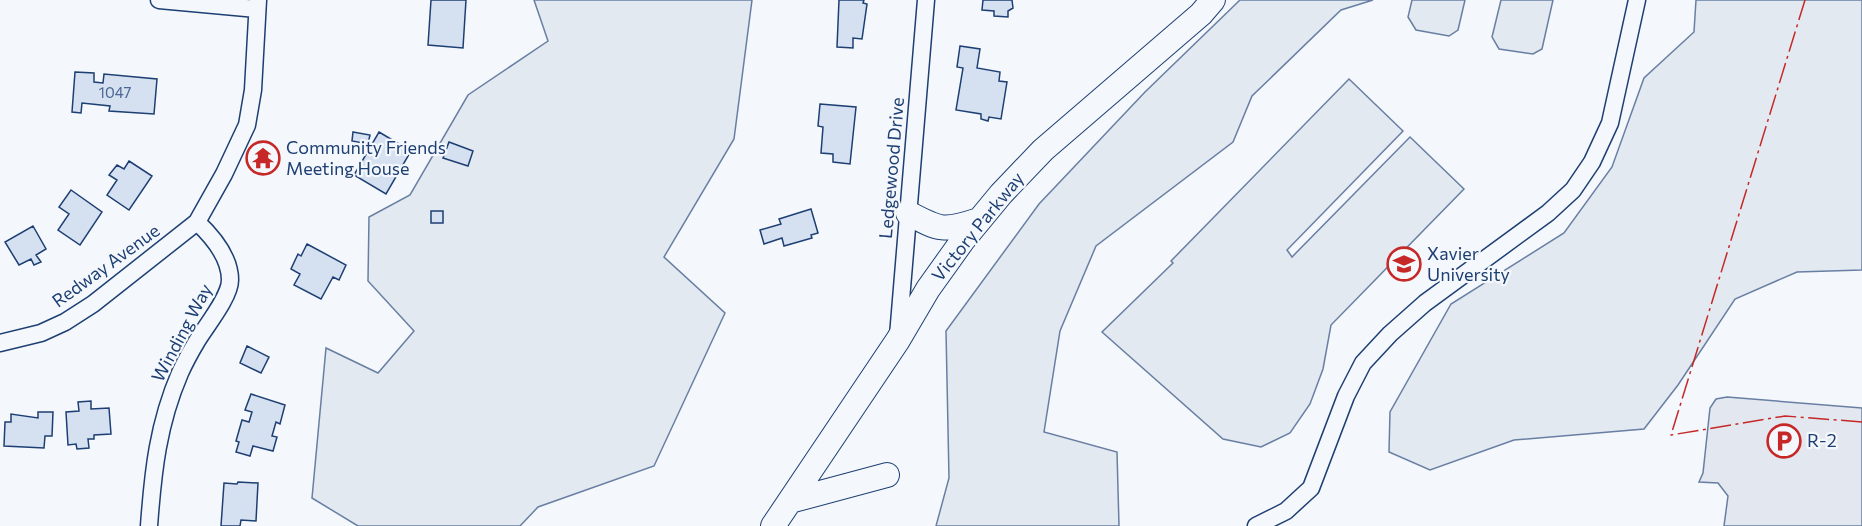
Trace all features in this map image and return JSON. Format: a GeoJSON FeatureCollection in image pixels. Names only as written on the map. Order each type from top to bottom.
{"type":"FeatureCollection","features":[{"type":"Feature","properties":{"kind":"street"},"geometry":{"type":"LineString","coordinates":[[159,0],[258,4],[255,73],[247,125],[224,174],[197,222]]}},
{"type":"Feature","properties":{"kind":"street","name":"Ledgewood Drive"},"geometry":{"type":"LineString","coordinates":[[898,340],[926,0]]}},
{"type":"Feature","properties":{"kind":"street","name":"Victory Parkway"},"geometry":{"type":"LineString","coordinates":[[773,526],[898,340],[928,289],[979,220],[1043,150],[1201,14],[1213,0]]}},
{"type":"Feature","properties":{"kind":"street"},"geometry":{"type":"LineString","coordinates":[[1256,526],[1286,511],[1311,488],[1346,396],[1363,363],[1390,334],[1425,303],[1548,213],[1573,190],[1592,162],[1610,123],[1636,0]]}},
{"type":"Feature","properties":{"kind":"street"},"geometry":{"type":"LineString","coordinates":[[908,213],[936,228],[956,228],[979,220]]}},
{"type":"Feature","properties":{"kind":"street","name":"Redway Avenue"},"geometry":{"type":"LineString","coordinates":[[0,343],[41,333],[64,322],[93,304],[197,222]]}},
{"type":"Feature","properties":{"kind":"street","name":"Winding Way"},"geometry":{"type":"LineString","coordinates":[[149,526],[153,471],[168,403],[181,371],[197,340],[219,309],[230,282],[226,261],[220,248],[212,236],[197,222]]}},
{"type":"Feature","properties":{"kind":"street"},"geometry":{"type":"LineString","coordinates":[[790,501],[887,475]]}},
{"type":"Feature","properties":{"kind":"shaded area"},"geometry":{"type":"Polygon","coordinates":[[[534,0],[752,0],[734,139],[664,257],[725,313],[654,466],[538,507],[520,526],[358,526],[312,498],[326,348],[378,373],[414,331],[368,281],[369,217],[410,195],[468,95],[548,41],[534,0]]]}},
{"type":"Feature","properties":{"kind":"shaded area"},"geometry":{"type":"Polygon","coordinates":[[[1240,0],[1373,0],[1341,10],[1252,96],[1233,142],[1096,246],[1060,331],[1044,432],[1117,452],[1119,526],[936,526],[949,478],[946,331],[1039,204],[1145,92],[1240,0]]]}},
{"type":"Feature","properties":{"kind":"shaded area"},"geometry":{"type":"Polygon","coordinates":[[[1412,0],[1465,0],[1458,30],[1449,36],[1416,30],[1408,17],[1412,0]]]}},
{"type":"Feature","properties":{"kind":"shaded area"},"geometry":{"type":"Polygon","coordinates":[[[1501,0],[1553,0],[1542,49],[1533,54],[1499,49],[1492,37],[1501,0]]]}},
{"type":"Feature","properties":{"kind":"shaded area"},"geometry":{"type":"Polygon","coordinates":[[[1696,0],[1862,0],[1862,270],[1797,272],[1735,299],[1678,385],[1644,429],[1514,440],[1430,470],[1389,452],[1390,412],[1451,304],[1564,233],[1612,167],[1644,78],[1694,32],[1696,0]]]}},
{"type":"Feature","properties":{"kind":"shaded area"},"geometry":{"type":"Polygon","coordinates":[[[1349,79],[1403,131],[1287,250],[1292,257],[1410,137],[1464,189],[1331,325],[1323,369],[1310,404],[1290,433],[1261,447],[1223,439],[1102,332],[1173,263],[1171,261],[1349,79]]]}},
{"type":"Feature","properties":{"kind":"shaded area","name":"R-2"},"geometry":{"type":"Polygon","coordinates":[[[1727,397],[1862,408],[1862,526],[1724,526],[1728,496],[1718,483],[1699,482],[1703,473],[1710,408],[1716,399],[1727,397]]]}},
{"type":"Feature","properties":{"kind":"building"},"geometry":{"type":"Polygon","coordinates":[[[431,0],[466,0],[463,48],[428,45],[431,0]]]}},
{"type":"Feature","properties":{"kind":"building"},"geometry":{"type":"Polygon","coordinates":[[[839,0],[864,0],[863,3],[867,4],[862,39],[853,38],[853,48],[837,47],[839,0]]]}},
{"type":"Feature","properties":{"kind":"building"},"geometry":{"type":"Polygon","coordinates":[[[983,0],[1012,0],[1013,8],[1008,11],[1008,17],[994,16],[994,11],[982,10],[983,0]]]}},
{"type":"Feature","properties":{"kind":"building"},"geometry":{"type":"Polygon","coordinates":[[[960,46],[980,49],[977,68],[1000,72],[999,81],[1007,82],[1001,119],[989,117],[988,121],[981,119],[981,114],[956,110],[963,68],[957,67],[960,46]]]}},
{"type":"Feature","properties":{"kind":"building"},"geometry":{"type":"Polygon","coordinates":[[[75,72],[94,73],[94,82],[103,83],[104,74],[157,79],[154,114],[109,111],[110,106],[82,103],[81,113],[72,112],[75,72]]]}},
{"type":"Feature","properties":{"kind":"building"},"geometry":{"type":"Polygon","coordinates":[[[820,104],[856,107],[850,164],[833,162],[833,154],[821,153],[823,127],[818,126],[820,104]]]}},
{"type":"Feature","properties":{"kind":"building"},"geometry":{"type":"Polygon","coordinates":[[[353,132],[370,135],[368,144],[352,141],[353,132]]]}},
{"type":"Feature","properties":{"kind":"building"},"geometry":{"type":"Polygon","coordinates":[[[379,132],[411,151],[386,194],[354,175],[379,132]]]}},
{"type":"Feature","properties":{"kind":"building"},"geometry":{"type":"Polygon","coordinates":[[[449,142],[473,151],[468,166],[443,158],[449,142]]]}},
{"type":"Feature","properties":{"kind":"building"},"geometry":{"type":"Polygon","coordinates":[[[129,161],[152,176],[129,210],[107,195],[117,180],[109,175],[117,165],[124,169],[129,161]]]}},
{"type":"Feature","properties":{"kind":"building"},"geometry":{"type":"Polygon","coordinates":[[[71,190],[102,212],[80,245],[58,230],[69,214],[59,207],[71,190]]]}},
{"type":"Feature","properties":{"kind":"building"},"geometry":{"type":"Polygon","coordinates":[[[811,209],[818,233],[811,235],[812,238],[784,246],[782,238],[764,244],[760,230],[781,224],[779,219],[811,209]]]}},
{"type":"Feature","properties":{"kind":"building"},"geometry":{"type":"Polygon","coordinates":[[[431,211],[443,211],[443,223],[431,223],[431,211]]]}},
{"type":"Feature","properties":{"kind":"building"},"geometry":{"type":"Polygon","coordinates":[[[33,226],[46,249],[36,255],[41,262],[34,265],[31,259],[19,265],[5,242],[33,226]]]}},
{"type":"Feature","properties":{"kind":"building"},"geometry":{"type":"Polygon","coordinates":[[[307,244],[346,265],[339,280],[333,277],[321,299],[294,285],[300,274],[291,269],[298,254],[301,256],[307,244]]]}},
{"type":"Feature","properties":{"kind":"building"},"geometry":{"type":"Polygon","coordinates":[[[247,346],[269,357],[261,373],[240,363],[247,346]]]}},
{"type":"Feature","properties":{"kind":"building"},"geometry":{"type":"Polygon","coordinates":[[[251,394],[285,405],[280,424],[276,422],[272,436],[277,437],[273,451],[253,446],[250,456],[236,452],[239,442],[236,441],[242,420],[249,422],[252,412],[245,410],[251,394]]]}},
{"type":"Feature","properties":{"kind":"building"},"geometry":{"type":"Polygon","coordinates":[[[91,401],[91,409],[109,408],[111,434],[94,435],[94,439],[88,439],[89,448],[77,449],[76,444],[68,445],[66,412],[79,411],[78,402],[91,401]]]}},
{"type":"Feature","properties":{"kind":"building"},"geometry":{"type":"Polygon","coordinates":[[[38,412],[53,412],[52,436],[45,436],[44,448],[4,446],[5,422],[11,422],[11,414],[38,418],[38,412]]]}},
{"type":"Feature","properties":{"kind":"building"},"geometry":{"type":"Polygon","coordinates":[[[238,482],[258,483],[256,521],[241,520],[240,526],[221,526],[224,483],[237,484],[238,482]]]}},
{"type":"Feature","properties":{"kind":"power"},"geometry":{"type":"LineString","coordinates":[[1805,0],[1671,435],[1785,416],[1862,422]]}},
{"type":"Feature","properties":{"kind":"place","name":"Community Friends Meeting House"},"geometry":{"type":"Point","coordinates":[263,158]}},
{"type":"Feature","properties":{"kind":"place","name":"Xavier University"},"geometry":{"type":"Point","coordinates":[1404,264]}},
{"type":"Feature","properties":{"kind":"place","name":"R-2"},"geometry":{"type":"Point","coordinates":[1784,441]}}]}
